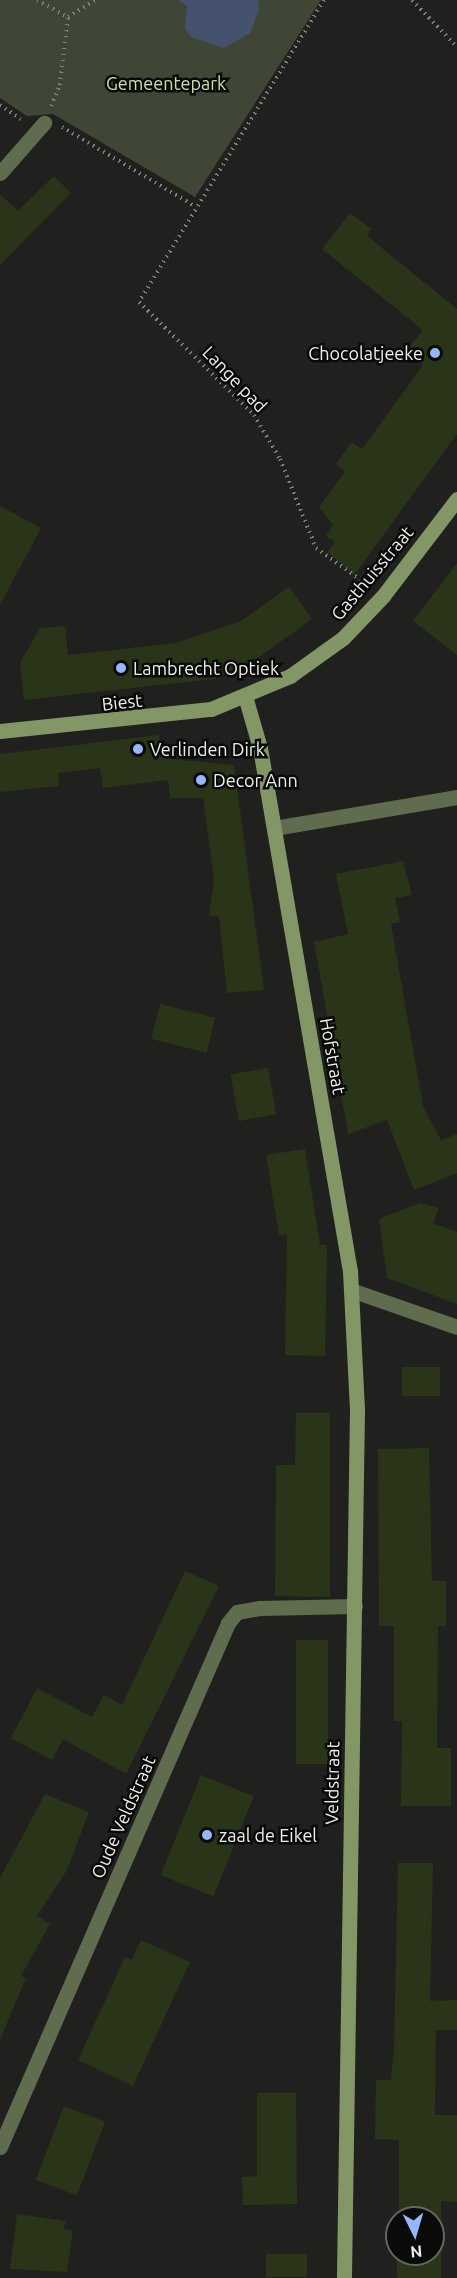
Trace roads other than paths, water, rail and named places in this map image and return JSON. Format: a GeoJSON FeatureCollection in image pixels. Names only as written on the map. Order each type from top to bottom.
{"type":"FeatureCollection","features":[{"type":"Feature","properties":{"kind":"street"},"geometry":{"type":"LineString","coordinates":[[0,173],[44,123]]}},
{"type":"Feature","properties":{"kind":"street","name":"Gasthuisstraat"},"geometry":{"type":"LineString","coordinates":[[245,696],[290,676],[334,644],[383,596],[457,499]]}},
{"type":"Feature","properties":{"kind":"street","name":"Biest"},"geometry":{"type":"LineString","coordinates":[[0,731],[176,715],[245,696]]}},
{"type":"Feature","properties":{"kind":"street","name":"Hofstraat"},"geometry":{"type":"LineString","coordinates":[[245,696],[274,828],[351,1290]]}},
{"type":"Feature","properties":{"kind":"street"},"geometry":{"type":"LineString","coordinates":[[274,828],[457,797]]}},
{"type":"Feature","properties":{"kind":"street"},"geometry":{"type":"LineString","coordinates":[[351,1290],[457,1327]]}},
{"type":"Feature","properties":{"kind":"street","name":"Veldstraat"},"geometry":{"type":"LineString","coordinates":[[344,2278],[357,1409],[351,1290]]}},
{"type":"Feature","properties":{"kind":"street","name":"Oude Veldstraat"},"geometry":{"type":"LineString","coordinates":[[0,2147],[228,1623],[237,1612],[260,1608],[355,1606]]}},
{"type":"Feature","properties":{"kind":"water"},"geometry":{"type":"Polygon","coordinates":[[[178,0],[258,0],[259,10],[250,33],[224,48],[191,37],[185,28],[187,6],[178,0]]]}},
{"type":"Feature","properties":{"kind":"place","name":"Chocolatjeeke"},"geometry":{"type":"Point","coordinates":[435,353]}},
{"type":"Feature","properties":{"kind":"place","name":"Lambrecht Optiek"},"geometry":{"type":"Point","coordinates":[121,668]}},
{"type":"Feature","properties":{"kind":"place","name":"Verlinden Dirk"},"geometry":{"type":"Point","coordinates":[138,749]}},
{"type":"Feature","properties":{"kind":"place","name":"Decor Ann"},"geometry":{"type":"Point","coordinates":[201,780]}},
{"type":"Feature","properties":{"kind":"place","name":"zaal de Eikel"},"geometry":{"type":"Point","coordinates":[207,1835]}},
{"type":"Feature","properties":{"kind":"park label","name":"Gemeentepark"},"geometry":{"type":"Point","coordinates":[166,83]}}]}
